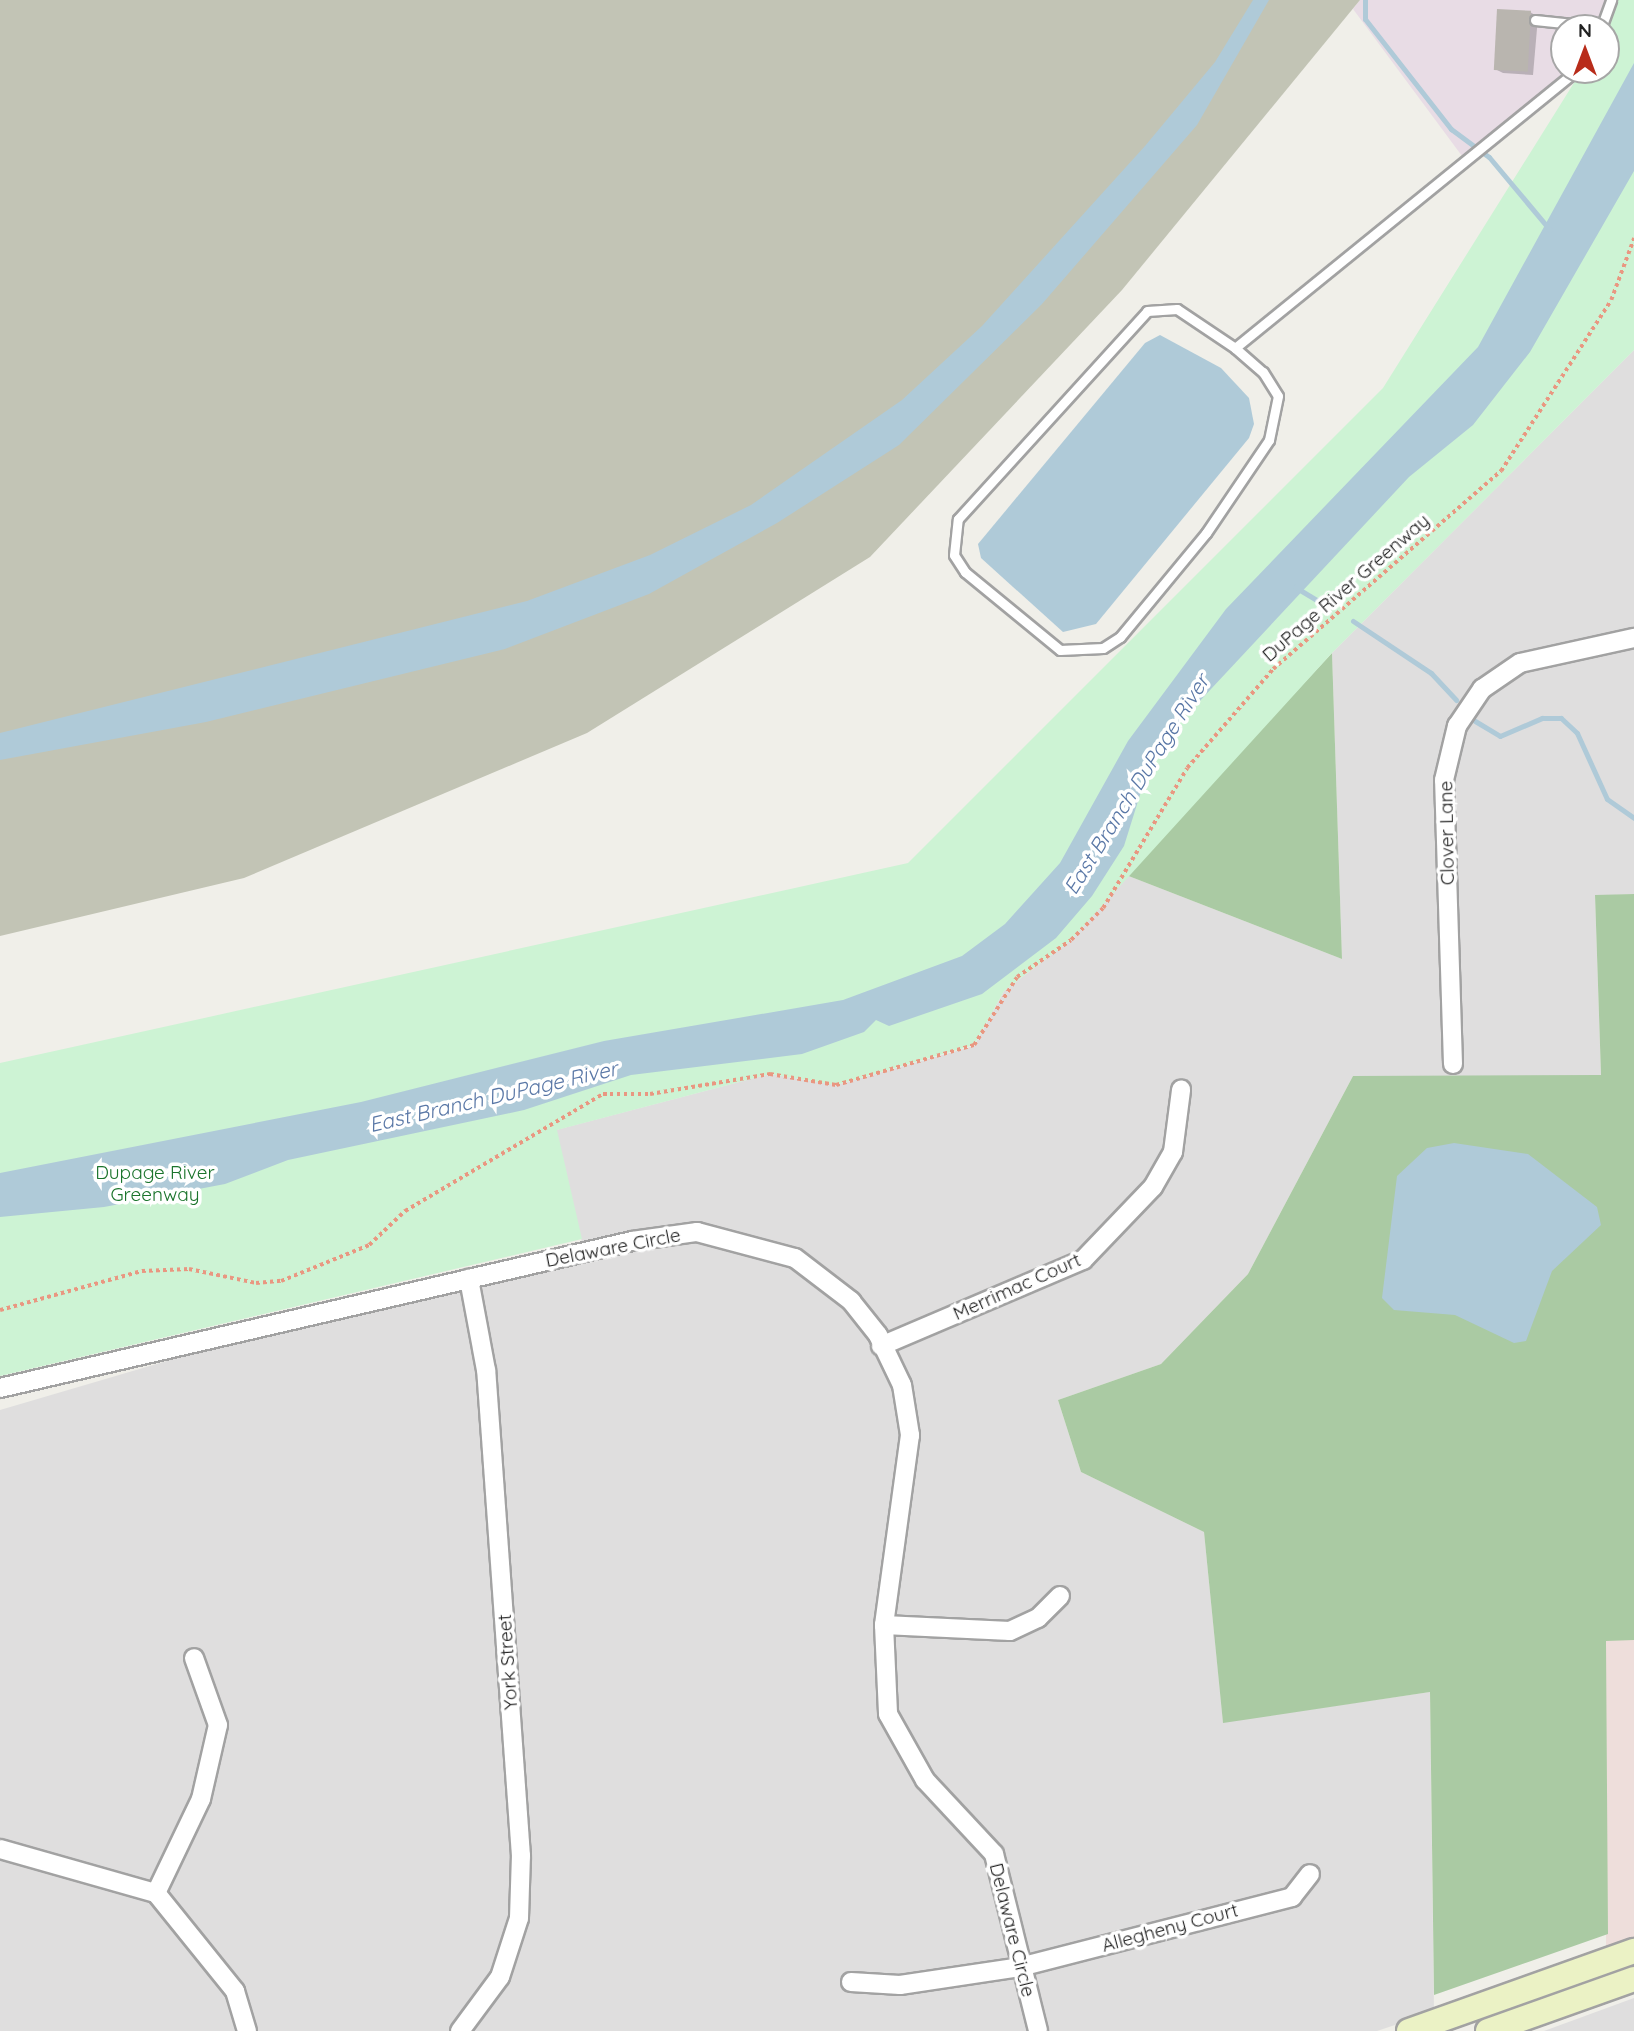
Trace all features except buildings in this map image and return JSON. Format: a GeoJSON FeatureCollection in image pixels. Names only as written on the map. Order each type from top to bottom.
{"type":"FeatureCollection","features":[{"type":"Feature","properties":{"kind":"main road"},"geometry":{"type":"LineString","coordinates":[[1409,2031],[1634,1951]]}},
{"type":"Feature","properties":{"kind":"main road"},"geometry":{"type":"LineString","coordinates":[[1488,2031],[1634,1979]]}},
{"type":"Feature","properties":{"kind":"street","name":"Clover Lane"},"geometry":{"type":"LineString","coordinates":[[1453,1064],[1444,780],[1457,726],[1482,689],[1520,663],[1634,638]]}},
{"type":"Feature","properties":{"kind":"street","name":"Merrimac Court"},"geometry":{"type":"LineString","coordinates":[[881,1346],[1083,1260],[1153,1187],[1173,1152],[1181,1090]]}},
{"type":"Feature","properties":{"kind":"street","name":"Delaware Circle"},"geometry":{"type":"LineString","coordinates":[[0,1388],[469,1279],[697,1232],[795,1258],[852,1301],[902,1385],[910,1435],[884,1625],[888,1714],[925,1780],[994,1854],[1038,2031]]}},
{"type":"Feature","properties":{"kind":"street","name":"York Street"},"geometry":{"type":"LineString","coordinates":[[460,2031],[500,1977],[519,1918],[521,1856],[486,1370],[469,1279]]}},
{"type":"Feature","properties":{"kind":"street"},"geometry":{"type":"LineString","coordinates":[[884,1625],[1010,1631],[1038,1618],[1060,1596]]}},
{"type":"Feature","properties":{"kind":"street"},"geometry":{"type":"LineString","coordinates":[[156,1893],[201,1798],[218,1725],[194,1658]]}},
{"type":"Feature","properties":{"kind":"street"},"geometry":{"type":"LineString","coordinates":[[0,1849],[156,1893],[235,1991],[247,2031]]}},
{"type":"Feature","properties":{"kind":"street","name":"Allegheny Court"},"geometry":{"type":"LineString","coordinates":[[851,1982],[900,1985],[1020,1967],[1292,1897],[1310,1874]]}},
{"type":"Feature","properties":{"kind":"lane"},"geometry":{"type":"LineString","coordinates":[[1535,20],[1550,22]]}},
{"type":"Feature","properties":{"kind":"lane"},"geometry":{"type":"LineString","coordinates":[[1235,348],[1561,84]]}},
{"type":"Feature","properties":{"kind":"lane"},"geometry":{"type":"LineString","coordinates":[[1177,309],[1235,348],[1264,372],[1278,396],[1269,440],[1206,533],[1120,637],[1084,652],[1042,641],[965,572],[954,555],[958,519],[1147,311],[1177,309]]}},
{"type":"Feature","properties":{"kind":"path","name":"DuPage River Greenway"},"geometry":{"type":"LineString","coordinates":[[0,1310],[142,1271],[189,1269],[257,1283],[281,1281],[369,1245],[405,1211],[603,1094],[650,1094],[770,1074],[836,1085],[974,1045],[1017,977],[1103,908],[1187,768],[1273,669],[1501,471],[1611,300],[1634,238]]}},
{"type":"Feature","properties":{"kind":"shaded area"},"geometry":{"type":"Polygon","coordinates":[[[0,0],[1360,0],[1122,290],[870,557],[587,733],[244,878],[0,936],[0,0]]]}},
{"type":"Feature","properties":{"kind":"shaded area"},"geometry":{"type":"Polygon","coordinates":[[[1360,0],[1614,0],[1606,14],[1550,14],[1551,84],[1462,156],[1353,9],[1360,0]]]}},
{"type":"Feature","properties":{"kind":"shaded area"},"geometry":{"type":"Polygon","coordinates":[[[1634,350],[1634,894],[1595,896],[1601,1076],[1353,1076],[1248,1274],[1161,1364],[1058,1400],[1081,1472],[1204,1532],[1223,1722],[1430,1692],[1434,2012],[1377,2031],[0,2031],[0,1410],[245,1338],[586,1260],[556,1130],[770,1074],[836,1085],[974,1046],[1004,991],[1071,940],[1126,875],[1342,959],[1332,653],[1634,350]]]}},
{"type":"Feature","properties":{"kind":"shaded area"},"geometry":{"type":"Polygon","coordinates":[[[1606,1640],[1634,1640],[1634,1947],[1606,1947],[1606,1640]]]}},
{"type":"Feature","properties":{"kind":"shaded area"},"geometry":{"type":"Polygon","coordinates":[[[1634,1998],[1634,2031],[1544,2031],[1634,1998]]]}},
{"type":"Feature","properties":{"kind":"green space","name":"Dupage River Greenway"},"geometry":{"type":"Polygon","coordinates":[[[1617,0],[1634,0],[1634,350],[1332,653],[1071,940],[1004,991],[974,1045],[836,1085],[770,1074],[557,1130],[582,1239],[0,1376],[0,1063],[908,863],[1383,388],[1573,84],[1620,84],[1620,14],[1610,14],[1617,0]]]}},
{"type":"Feature","properties":{"kind":"green space"},"geometry":{"type":"Polygon","coordinates":[[[1332,653],[1342,959],[1126,875],[1332,653]]]}},
{"type":"Feature","properties":{"kind":"green space"},"geometry":{"type":"Polygon","coordinates":[[[1634,894],[1634,1640],[1606,1641],[1608,1934],[1434,1995],[1430,1692],[1223,1723],[1204,1532],[1081,1472],[1058,1400],[1161,1364],[1248,1274],[1353,1076],[1601,1075],[1595,895],[1634,894]]]}},
{"type":"Feature","properties":{"kind":"water"},"geometry":{"type":"Polygon","coordinates":[[[1253,0],[1269,0],[1197,125],[1042,304],[899,445],[777,523],[649,594],[505,649],[206,722],[0,760],[0,733],[527,601],[650,555],[751,505],[902,400],[982,326],[1145,146],[1215,62],[1253,0]]]}},
{"type":"Feature","properties":{"kind":"water","name":"East Branch DuPage River"},"geometry":{"type":"Polygon","coordinates":[[[1634,63],[1634,171],[1530,352],[1473,425],[1409,477],[1154,750],[1124,846],[1092,896],[1056,938],[982,994],[889,1026],[876,1020],[864,1032],[802,1054],[631,1075],[524,1110],[288,1160],[225,1184],[104,1207],[0,1217],[0,1173],[361,1102],[604,1041],[843,1000],[962,956],[1005,924],[1060,863],[1128,741],[1226,609],[1478,347],[1634,63]]]}},
{"type":"Feature","properties":{"kind":"water"},"geometry":{"type":"Polygon","coordinates":[[[1160,335],[1221,368],[1249,398],[1254,424],[1249,438],[1096,624],[1063,632],[981,558],[978,544],[1145,343],[1160,335]]]}},
{"type":"Feature","properties":{"kind":"water"},"geometry":{"type":"Polygon","coordinates":[[[1454,1143],[1528,1154],[1597,1207],[1601,1225],[1552,1271],[1526,1341],[1514,1343],[1455,1315],[1394,1310],[1382,1298],[1397,1176],[1427,1148],[1454,1143]]]}},
{"type":"Feature","properties":{"kind":"waterway"},"geometry":{"type":"LineString","coordinates":[[1365,0],[1365,19],[1451,129],[1489,157],[1550,230]]}},
{"type":"Feature","properties":{"kind":"waterway"},"geometry":{"type":"LineString","coordinates":[[1295,587],[1328,607]]}},
{"type":"Feature","properties":{"kind":"waterway"},"geometry":{"type":"LineString","coordinates":[[1353,621],[1431,673],[1456,700]]}},
{"type":"Feature","properties":{"kind":"waterway"},"geometry":{"type":"LineString","coordinates":[[1475,721],[1500,736],[1542,718],[1561,718],[1577,733],[1607,799],[1634,818]]}}]}
